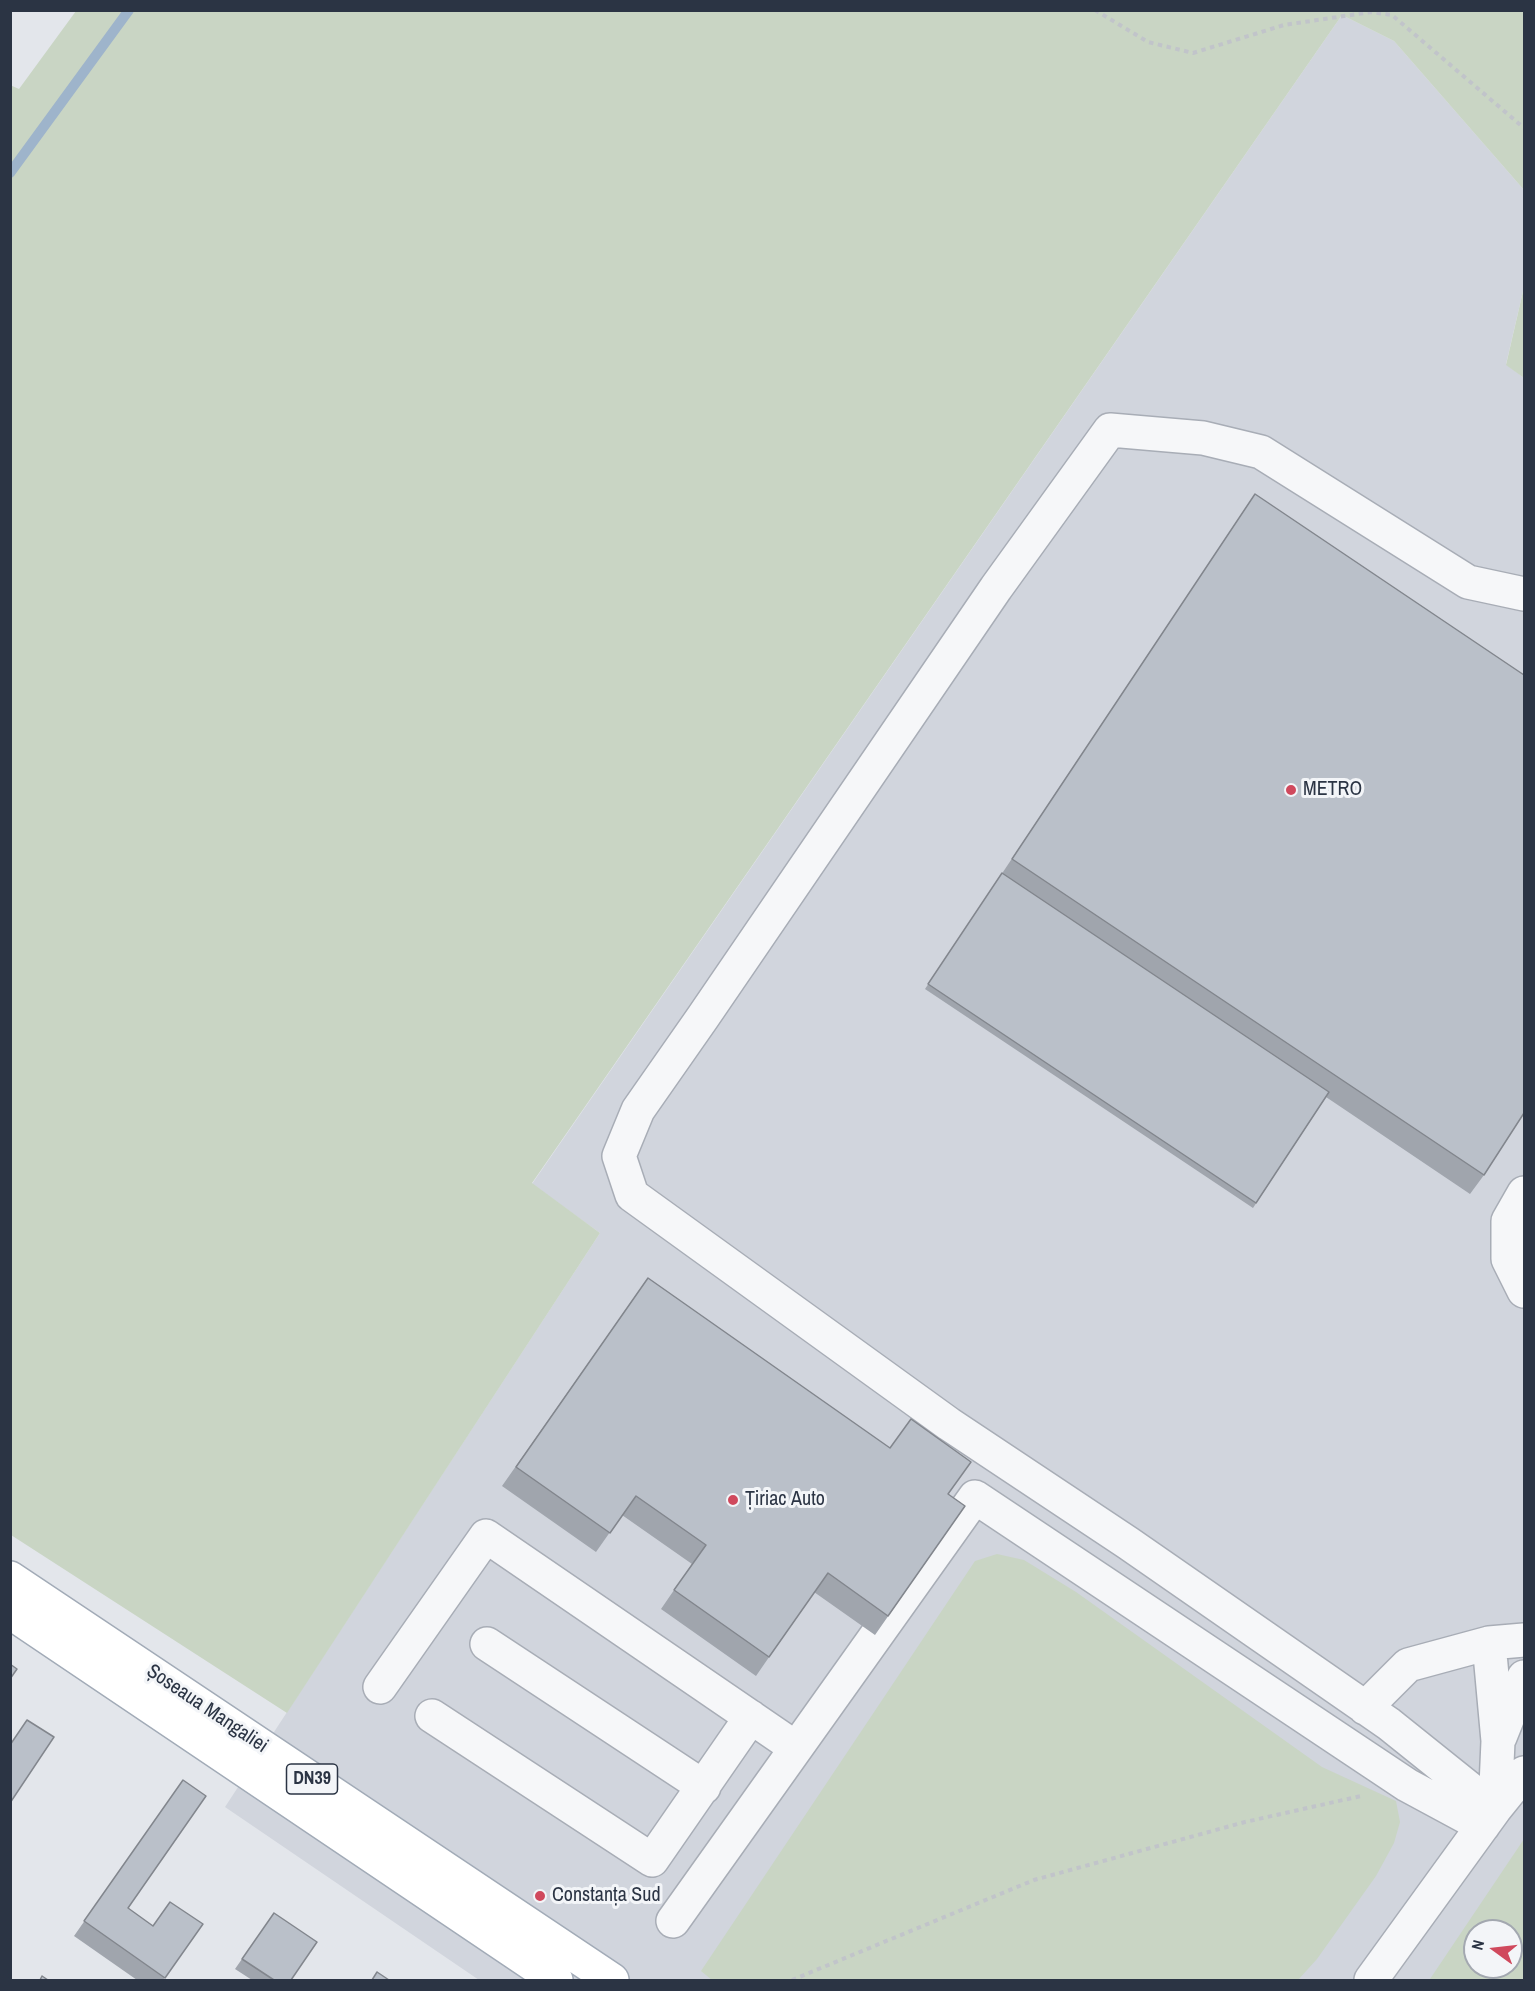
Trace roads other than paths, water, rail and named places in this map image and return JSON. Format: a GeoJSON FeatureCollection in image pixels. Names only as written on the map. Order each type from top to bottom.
{"type":"FeatureCollection","features":[{"type":"Feature","properties":{"kind":"main road","name":"Șoseaua Mangaliei"},"geometry":{"type":"LineString","coordinates":[[10,1578],[612,1980]]}},
{"type":"Feature","properties":{"kind":"main road","name":"Șoseaua Mangaliei"},"geometry":{"type":"LineString","coordinates":[[10,1612],[556,1980]]}},
{"type":"Feature","properties":{"kind":"lane"},"geometry":{"type":"LineString","coordinates":[[1489,1817],[1431,1756],[1365,1708],[1128,1543],[949,1424],[632,1196],[619,1156],[638,1110],[996,588],[1110,430],[1203,438],[1261,452],[1468,582],[1524,594]]}},
{"type":"Feature","properties":{"kind":"lane"},"geometry":{"type":"LineString","coordinates":[[1524,1193],[1508,1221],[1508,1249],[1509,1258],[1524,1292]]}},
{"type":"Feature","properties":{"kind":"lane"},"geometry":{"type":"LineString","coordinates":[[673,1921],[975,1497],[1407,1785],[1489,1817]]}},
{"type":"Feature","properties":{"kind":"lane"},"geometry":{"type":"LineString","coordinates":[[380,1688],[486,1536],[796,1748]]}},
{"type":"Feature","properties":{"kind":"lane"},"geometry":{"type":"LineString","coordinates":[[1365,1708],[1408,1665],[1489,1643],[1524,1640]]}},
{"type":"Feature","properties":{"kind":"lane"},"geometry":{"type":"LineString","coordinates":[[1489,1643],[1498,1742],[1489,1817]]}},
{"type":"Feature","properties":{"kind":"lane"},"geometry":{"type":"LineString","coordinates":[[487,1644],[704,1787]]}},
{"type":"Feature","properties":{"kind":"lane"},"geometry":{"type":"LineString","coordinates":[[1498,1742],[1524,1677]]}},
{"type":"Feature","properties":{"kind":"lane"},"geometry":{"type":"LineString","coordinates":[[432,1716],[652,1860],[751,1717]]}},
{"type":"Feature","properties":{"kind":"lane"},"geometry":{"type":"LineString","coordinates":[[1373,1980],[1489,1817],[1524,1773]]}},
{"type":"Feature","properties":{"kind":"lane"},"geometry":{"type":"LineString","coordinates":[[1489,1817],[1524,1784]]}},
{"type":"Feature","properties":{"kind":"waterway"},"geometry":{"type":"LineString","coordinates":[[10,173],[129,10]]}},
{"type":"Feature","properties":{"kind":"place","name":"METRO"},"geometry":{"type":"Point","coordinates":[1291,790]}},
{"type":"Feature","properties":{"kind":"place","name":"Țiriac Auto"},"geometry":{"type":"Point","coordinates":[733,1500]}},
{"type":"Feature","properties":{"kind":"place","name":"Constanța Sud"},"geometry":{"type":"Point","coordinates":[540,1896]}}]}
